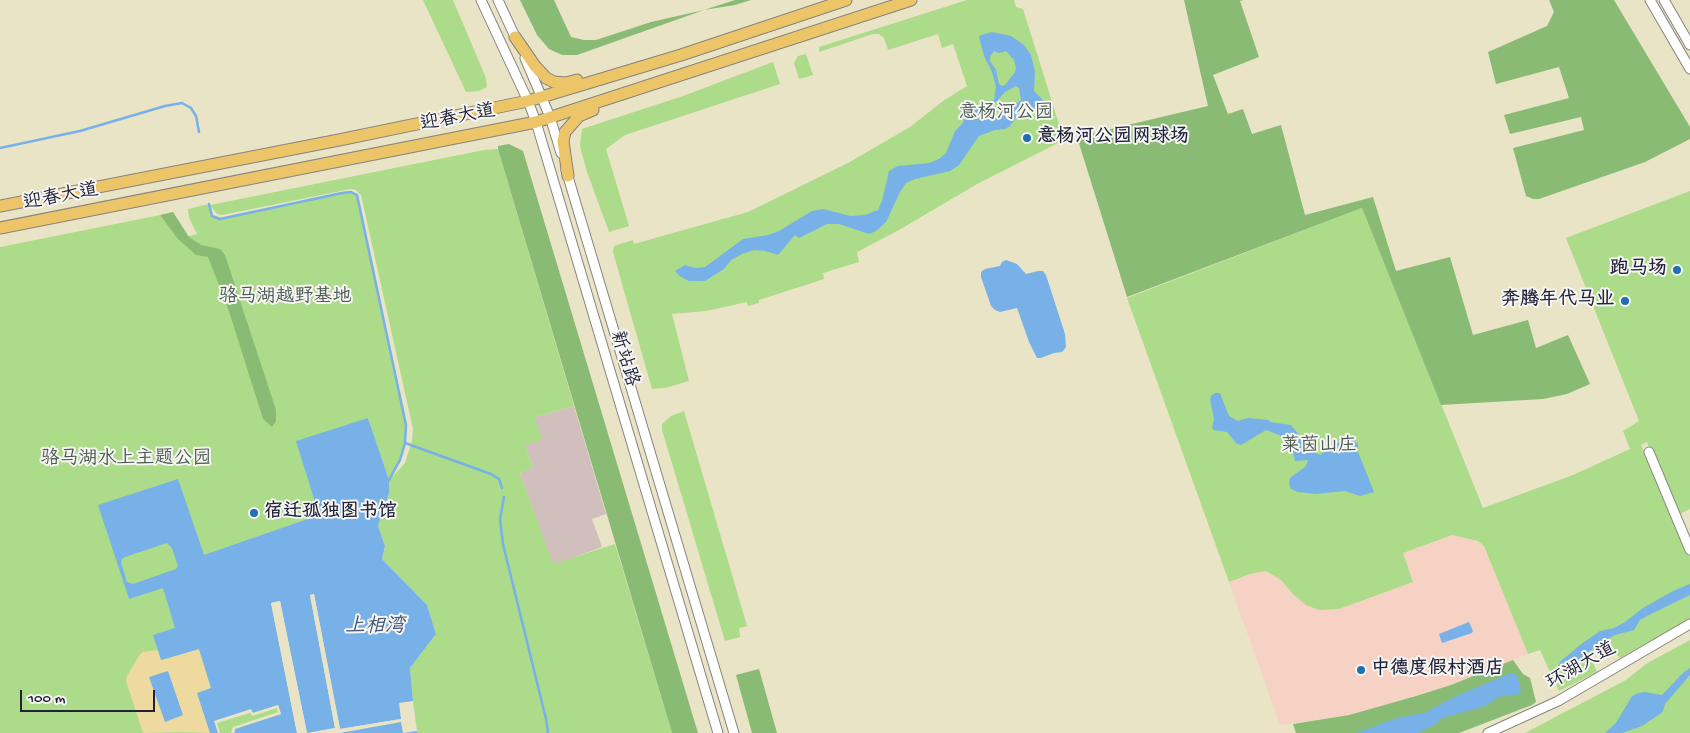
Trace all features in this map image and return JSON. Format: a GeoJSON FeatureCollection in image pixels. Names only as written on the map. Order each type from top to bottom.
{"type":"FeatureCollection","features":[{"type":"Feature","properties":{"kind":"main road","name":"迎春大道"},"geometry":{"type":"LineString","coordinates":[[0,206],[528,101],[681,55],[846,0]]}},
{"type":"Feature","properties":{"kind":"main road","name":"迎春大道"},"geometry":{"type":"LineString","coordinates":[[0,228],[536,122],[911,0]]}},
{"type":"Feature","properties":{"kind":"main road"},"geometry":{"type":"LineString","coordinates":[[515,37],[535,66],[546,78],[554,82],[566,83],[681,55]]}},
{"type":"Feature","properties":{"kind":"main road"},"geometry":{"type":"LineString","coordinates":[[568,176],[563,141],[565,132],[579,116],[700,68]]}},
{"type":"Feature","properties":{"kind":"main road"},"geometry":{"type":"LineString","coordinates":[[610,76],[617,96]]}},
{"type":"Feature","properties":{"kind":"street","name":"新站路"},"geometry":{"type":"LineString","coordinates":[[482,0],[536,122],[718,733]]}},
{"type":"Feature","properties":{"kind":"street","name":"新站路"},"geometry":{"type":"LineString","coordinates":[[498,0],[542,96],[550,118],[734,733]]}},
{"type":"Feature","properties":{"kind":"street"},"geometry":{"type":"LineString","coordinates":[[1650,0],[1690,69]]}},
{"type":"Feature","properties":{"kind":"street"},"geometry":{"type":"LineString","coordinates":[[1664,0],[1690,45]]}},
{"type":"Feature","properties":{"kind":"street"},"geometry":{"type":"LineString","coordinates":[[1648,452],[1690,550]]}},
{"type":"Feature","properties":{"kind":"street","name":"环湖大道"},"geometry":{"type":"LineString","coordinates":[[1488,733],[1558,701],[1690,624]]}},
{"type":"Feature","properties":{"kind":"shaded area"},"geometry":{"type":"Polygon","coordinates":[[[574,406],[606,514],[592,519],[602,547],[553,565],[520,473],[533,468],[525,445],[535,417],[574,406]]]}},
{"type":"Feature","properties":{"kind":"shaded area"},"geometry":{"type":"Polygon","coordinates":[[[1452,535],[1478,541],[1484,546],[1528,654],[1451,685],[1349,715],[1280,725],[1229,582],[1250,574],[1266,571],[1281,580],[1286,586],[1339,609],[1413,582],[1402,553],[1452,535]]]}},
{"type":"Feature","properties":{"kind":"green space"},"geometry":{"type":"Polygon","coordinates":[[[423,0],[453,0],[486,78],[487,87],[479,91],[466,92],[423,0]]]}},
{"type":"Feature","properties":{"kind":"green space"},"geometry":{"type":"Polygon","coordinates":[[[520,0],[554,0],[571,37],[584,40],[596,40],[651,22],[704,10],[577,55],[562,55],[549,49],[537,35],[520,0]]]}},
{"type":"Feature","properties":{"kind":"green space"},"geometry":{"type":"Polygon","coordinates":[[[735,0],[751,0],[735,5],[704,10],[735,0]]]}},
{"type":"Feature","properties":{"kind":"green space","name":"意杨河公园"},"geometry":{"type":"Polygon","coordinates":[[[967,0],[1014,0],[1016,7],[1023,9],[1064,140],[977,184],[899,230],[857,252],[859,262],[823,273],[824,279],[759,300],[759,303],[748,306],[747,302],[706,311],[672,314],[689,381],[665,388],[652,389],[613,252],[614,246],[633,240],[634,244],[748,212],[848,163],[910,127],[943,101],[967,86],[953,44],[942,48],[938,34],[888,50],[884,38],[879,34],[873,34],[819,52],[819,47],[967,0]]]}},
{"type":"Feature","properties":{"kind":"green space"},"geometry":{"type":"Polygon","coordinates":[[[1184,0],[1243,0],[1240,1],[1259,57],[1213,75],[1228,114],[1243,109],[1252,134],[1281,125],[1305,215],[1373,197],[1396,271],[1450,257],[1473,335],[1528,320],[1536,348],[1568,335],[1590,384],[1567,394],[1543,399],[1441,405],[1362,208],[1127,297],[1077,137],[1208,106],[1184,0]]]}},
{"type":"Feature","properties":{"kind":"green space"},"geometry":{"type":"Polygon","coordinates":[[[1549,0],[1614,0],[1690,127],[1690,139],[1645,162],[1539,199],[1533,199],[1526,196],[1513,148],[1584,130],[1581,117],[1510,134],[1504,115],[1569,98],[1559,67],[1496,84],[1488,52],[1547,26],[1554,12],[1549,0]]]}},
{"type":"Feature","properties":{"kind":"green space"},"geometry":{"type":"Polygon","coordinates":[[[806,54],[813,75],[799,79],[794,63],[798,56],[806,54]]]}},
{"type":"Feature","properties":{"kind":"green space"},"geometry":{"type":"Polygon","coordinates":[[[773,62],[780,84],[625,135],[606,149],[629,226],[609,232],[587,172],[580,146],[582,129],[683,96],[773,62]]]}},
{"type":"Feature","properties":{"kind":"green space"},"geometry":{"type":"Polygon","coordinates":[[[509,144],[523,151],[698,733],[672,733],[498,149],[498,146],[509,144]]]}},
{"type":"Feature","properties":{"kind":"green space"},"geometry":{"type":"Polygon","coordinates":[[[498,149],[574,406],[535,417],[542,440],[525,445],[533,468],[520,473],[553,564],[615,544],[672,733],[417,733],[410,668],[436,634],[427,605],[382,559],[385,546],[378,526],[389,493],[389,480],[368,418],[319,515],[217,551],[278,705],[281,733],[0,733],[0,247],[160,215],[179,239],[197,234],[189,218],[188,209],[209,204],[212,216],[220,219],[342,193],[351,192],[357,195],[406,425],[405,443],[400,460],[391,478],[405,463],[412,441],[413,429],[361,195],[356,190],[351,189],[222,215],[217,214],[210,205],[484,150],[498,149]]]}},
{"type":"Feature","properties":{"kind":"green space","name":"莱茵山庄"},"geometry":{"type":"Polygon","coordinates":[[[1690,191],[1690,509],[1678,515],[1647,442],[1641,445],[1690,557],[1690,619],[1620,658],[1611,644],[1589,654],[1597,672],[1559,691],[1540,650],[1528,654],[1484,546],[1478,541],[1452,535],[1403,553],[1413,582],[1339,609],[1319,610],[1306,605],[1281,580],[1266,571],[1250,574],[1229,582],[1127,298],[1362,208],[1483,508],[1573,475],[1630,449],[1623,431],[1639,421],[1566,238],[1690,191]]]}},
{"type":"Feature","properties":{"kind":"green space"},"geometry":{"type":"Polygon","coordinates":[[[173,212],[189,237],[201,245],[220,249],[225,255],[276,410],[276,421],[272,427],[263,419],[229,311],[208,257],[196,255],[178,239],[160,215],[173,212]]]}},
{"type":"Feature","properties":{"kind":"green space"},"geometry":{"type":"Polygon","coordinates":[[[684,411],[747,626],[739,628],[740,637],[725,641],[662,430],[662,424],[671,416],[684,411]]]}},
{"type":"Feature","properties":{"kind":"green space"},"geometry":{"type":"Polygon","coordinates":[[[1690,640],[1690,733],[1525,733],[1626,680],[1646,664],[1690,640]]]}},
{"type":"Feature","properties":{"kind":"green space"},"geometry":{"type":"Polygon","coordinates":[[[1513,660],[1523,674],[1530,678],[1536,702],[1459,733],[1296,733],[1293,724],[1349,715],[1416,696],[1451,685],[1513,660]]]}},
{"type":"Feature","properties":{"kind":"green space"},"geometry":{"type":"Polygon","coordinates":[[[759,669],[777,733],[752,733],[736,675],[759,669]]]}},
{"type":"Feature","properties":{"kind":"sand"},"geometry":{"type":"Polygon","coordinates":[[[199,649],[211,688],[198,693],[210,733],[143,733],[126,681],[140,654],[158,650],[162,660],[199,649]]]}},
{"type":"Feature","properties":{"kind":"water"},"geometry":{"type":"Polygon","coordinates":[[[992,32],[1011,36],[1024,45],[1031,55],[1035,72],[1034,91],[1045,102],[1018,115],[1010,126],[1005,129],[995,130],[979,136],[959,165],[950,171],[906,183],[886,222],[876,231],[869,234],[839,224],[827,224],[799,238],[795,235],[778,255],[754,250],[742,254],[731,260],[724,269],[705,281],[689,281],[675,271],[685,265],[695,268],[705,267],[743,239],[768,235],[779,231],[812,211],[824,209],[850,216],[865,215],[878,210],[889,171],[898,166],[929,163],[939,159],[946,153],[955,131],[962,124],[967,113],[971,109],[994,100],[996,87],[992,72],[984,56],[979,37],[992,32]],[[994,51],[990,61],[996,70],[999,84],[1002,86],[1005,85],[1016,68],[1014,60],[1006,51],[999,53],[994,51]],[[1016,86],[1005,92],[994,104],[981,109],[974,119],[991,118],[1004,113],[1021,100],[1019,88],[1016,86]]]}},
{"type":"Feature","properties":{"kind":"water"},"geometry":{"type":"Polygon","coordinates":[[[1006,260],[1017,264],[1026,274],[1043,271],[1046,275],[1065,334],[1066,347],[1062,352],[1037,358],[1017,308],[1000,312],[991,306],[981,272],[985,269],[1000,266],[1006,260]]]}},
{"type":"Feature","properties":{"kind":"water"},"geometry":{"type":"Polygon","coordinates":[[[1215,393],[1220,393],[1229,416],[1234,419],[1238,421],[1248,418],[1269,420],[1270,422],[1291,425],[1311,450],[1320,455],[1339,442],[1353,440],[1358,444],[1358,452],[1374,492],[1360,496],[1345,491],[1316,494],[1298,492],[1291,489],[1289,484],[1290,478],[1306,466],[1308,460],[1295,461],[1289,441],[1266,430],[1241,445],[1236,443],[1227,432],[1214,430],[1212,428],[1214,419],[1210,400],[1211,396],[1215,393]]]}},
{"type":"Feature","properties":{"kind":"water","name":"上相湾"},"geometry":{"type":"Polygon","coordinates":[[[368,418],[389,480],[389,493],[378,526],[385,546],[382,559],[427,605],[436,634],[410,668],[417,733],[340,733],[401,719],[340,729],[314,594],[310,595],[335,728],[307,733],[280,601],[271,603],[297,733],[233,733],[235,732],[234,729],[281,714],[278,705],[252,713],[251,710],[215,721],[218,733],[210,733],[197,693],[211,688],[199,649],[161,660],[153,635],[175,628],[163,588],[129,599],[98,505],[178,479],[204,555],[319,515],[296,441],[368,418]],[[167,543],[122,559],[121,562],[127,582],[133,584],[176,569],[178,566],[172,548],[167,543]]]}},
{"type":"Feature","properties":{"kind":"water"},"geometry":{"type":"Polygon","coordinates":[[[1690,584],[1690,595],[1640,620],[1634,630],[1615,635],[1603,642],[1584,655],[1573,668],[1562,671],[1559,669],[1558,666],[1561,661],[1600,631],[1614,628],[1643,608],[1690,584]]]}},
{"type":"Feature","properties":{"kind":"water"},"geometry":{"type":"Polygon","coordinates":[[[1469,622],[1472,633],[1442,643],[1439,634],[1469,622]]]}},
{"type":"Feature","properties":{"kind":"water"},"geometry":{"type":"Polygon","coordinates":[[[1690,668],[1690,675],[1665,704],[1660,714],[1642,726],[1622,733],[1605,733],[1616,723],[1632,696],[1645,692],[1662,695],[1690,668]]]}},
{"type":"Feature","properties":{"kind":"water"},"geometry":{"type":"Polygon","coordinates":[[[168,671],[183,715],[165,722],[149,677],[168,671]]]}},
{"type":"Feature","properties":{"kind":"water"},"geometry":{"type":"Polygon","coordinates":[[[1511,673],[1517,675],[1521,691],[1519,694],[1498,697],[1486,706],[1442,718],[1434,725],[1418,733],[1356,733],[1397,718],[1424,713],[1456,696],[1511,673]]]}},
{"type":"Feature","properties":{"kind":"pier"},"geometry":{"type":"Polygon","coordinates":[[[314,594],[340,729],[401,719],[399,703],[413,701],[417,731],[403,733],[401,722],[340,733],[338,733],[337,729],[322,733],[309,733],[335,728],[310,595],[314,594]]]}},
{"type":"Feature","properties":{"kind":"pier"},"geometry":{"type":"Polygon","coordinates":[[[280,601],[307,733],[304,733],[278,604],[274,605],[300,733],[297,733],[271,603],[280,601]]]}},
{"type":"Feature","properties":{"kind":"pier"},"geometry":{"type":"Polygon","coordinates":[[[278,705],[281,714],[235,729],[233,733],[231,733],[233,727],[278,712],[277,708],[253,716],[250,713],[217,723],[220,733],[218,733],[214,721],[251,709],[253,713],[278,705]]]}},
{"type":"Feature","properties":{"kind":"waterway"},"geometry":{"type":"LineString","coordinates":[[0,148],[80,131],[165,106],[182,103],[191,108],[196,116],[199,132]]}},
{"type":"Feature","properties":{"kind":"waterway"},"geometry":{"type":"LineString","coordinates":[[209,204],[212,216],[220,219],[342,193],[351,192],[357,195],[406,425],[405,443],[400,460],[389,480]]}},
{"type":"Feature","properties":{"kind":"waterway"},"geometry":{"type":"LineString","coordinates":[[405,443],[491,474],[499,479],[502,488]]}},
{"type":"Feature","properties":{"kind":"waterway"},"geometry":{"type":"LineString","coordinates":[[504,497],[500,519],[503,544],[548,733]]}},
{"type":"Feature","properties":{"kind":"place","name":"意杨河公园网球场"},"geometry":{"type":"Point","coordinates":[1027,138]}},
{"type":"Feature","properties":{"kind":"place","name":"跑马场"},"geometry":{"type":"Point","coordinates":[1677,270]}},
{"type":"Feature","properties":{"kind":"place","name":"奔腾年代马业"},"geometry":{"type":"Point","coordinates":[1625,301]}},
{"type":"Feature","properties":{"kind":"place","name":"宿迁孤独图书馆"},"geometry":{"type":"Point","coordinates":[254,513]}},
{"type":"Feature","properties":{"kind":"place","name":"中德度假村酒店"},"geometry":{"type":"Point","coordinates":[1361,670]}},
{"type":"Feature","properties":{"kind":"park label","name":"骆马湖越野基地"},"geometry":{"type":"Point","coordinates":[285,298]}},
{"type":"Feature","properties":{"kind":"park label","name":"骆马湖水上主题公园"},"geometry":{"type":"Point","coordinates":[126,460]}}]}
